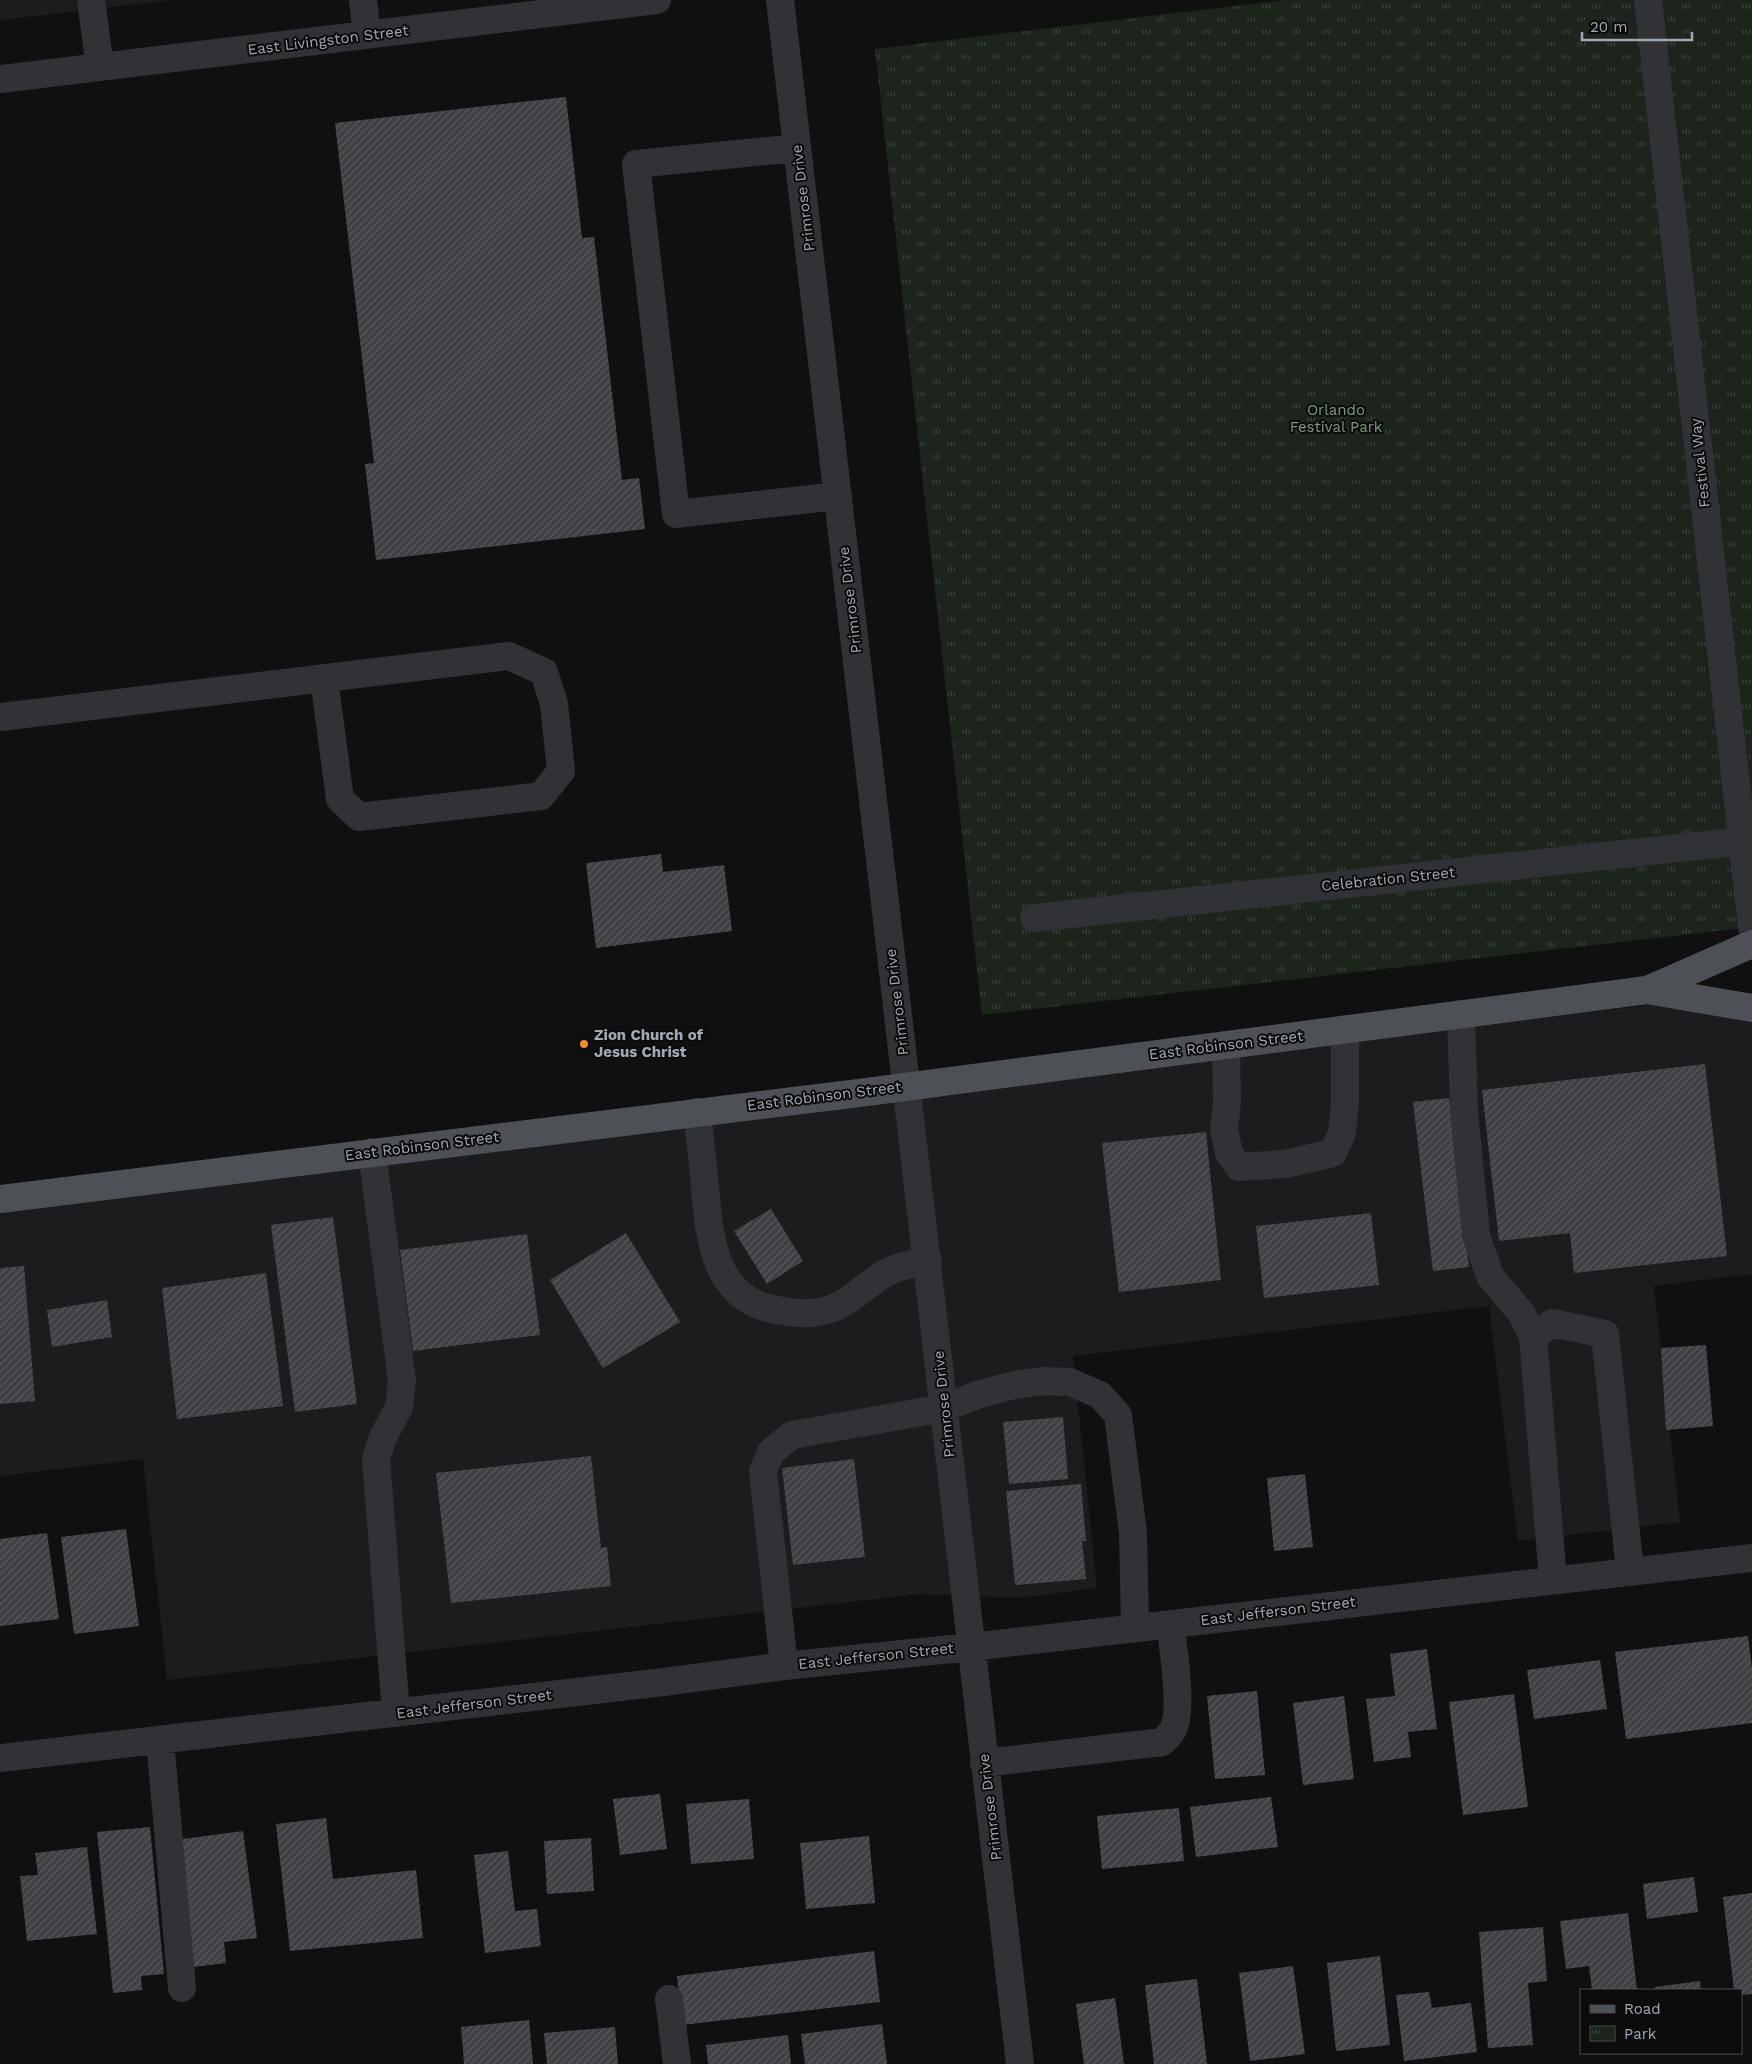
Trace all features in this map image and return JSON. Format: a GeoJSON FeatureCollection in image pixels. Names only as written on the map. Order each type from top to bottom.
{"type":"FeatureCollection","features":[{"type":"Feature","properties":{"kind":"main road","name":"East Robinson Street"},"geometry":{"type":"LineString","coordinates":[[0,1199],[907,1086],[1647,990],[1752,944]]}},
{"type":"Feature","properties":{"kind":"main road","name":"East Robinson Street"},"geometry":{"type":"LineString","coordinates":[[1647,990],[1752,1008]]}},
{"type":"Feature","properties":{"kind":"street"},"geometry":{"type":"LineString","coordinates":[[91,0],[100,67]]}},
{"type":"Feature","properties":{"kind":"street"},"geometry":{"type":"LineString","coordinates":[[363,0],[367,35]]}},
{"type":"Feature","properties":{"kind":"street","name":"East Livingston Street"},"geometry":{"type":"LineString","coordinates":[[0,79],[657,0]]}},
{"type":"Feature","properties":{"kind":"street","name":"Primrose Drive"},"geometry":{"type":"LineString","coordinates":[[780,0],[928,1261],[970,1647],[1020,2064]]}},
{"type":"Feature","properties":{"kind":"street","name":"Festival Way"},"geometry":{"type":"LineString","coordinates":[[1648,0],[1752,927]]}},
{"type":"Feature","properties":{"kind":"street"},"geometry":{"type":"LineString","coordinates":[[797,148],[636,164],[676,514],[838,496]]}},
{"type":"Feature","properties":{"kind":"street"},"geometry":{"type":"LineString","coordinates":[[0,717],[324,678],[509,656],[544,672],[554,704],[561,771],[541,796],[359,818],[340,798],[324,678]]}},
{"type":"Feature","properties":{"kind":"street","name":"Celebration Street"},"geometry":{"type":"LineString","coordinates":[[1034,918],[1743,841]]}},
{"type":"Feature","properties":{"kind":"street"},"geometry":{"type":"LineString","coordinates":[[1461,1014],[1464,1111],[1476,1235],[1490,1276],[1522,1314],[1533,1338],[1553,1580]]}},
{"type":"Feature","properties":{"kind":"street"},"geometry":{"type":"LineString","coordinates":[[1226,1045],[1227,1094],[1224,1129],[1229,1153],[1239,1166],[1285,1164],[1334,1153],[1342,1133],[1345,1104],[1345,1029]]}},
{"type":"Feature","properties":{"kind":"street"},"geometry":{"type":"LineString","coordinates":[[697,1112],[707,1205],[715,1256],[735,1288],[746,1300],[764,1308],[784,1312],[823,1311],[847,1301],[886,1273],[901,1267],[928,1261]]}},
{"type":"Feature","properties":{"kind":"street"},"geometry":{"type":"LineString","coordinates":[[372,1152],[402,1381],[400,1407],[386,1432],[376,1459],[396,1712]]}},
{"type":"Feature","properties":{"kind":"street"},"geometry":{"type":"LineString","coordinates":[[1533,1338],[1552,1323],[1605,1334],[1630,1571]]}},
{"type":"Feature","properties":{"kind":"street"},"geometry":{"type":"LineString","coordinates":[[784,1666],[763,1471],[771,1452],[792,1435],[944,1408],[977,1395],[1014,1385],[1044,1381],[1070,1382],[1100,1395],[1118,1415],[1132,1533],[1135,1628]]}},
{"type":"Feature","properties":{"kind":"street","name":"East Jefferson Street"},"geometry":{"type":"LineString","coordinates":[[0,1758],[664,1682],[784,1666],[970,1647],[1752,1558]]}},
{"type":"Feature","properties":{"kind":"street"},"geometry":{"type":"LineString","coordinates":[[984,1763],[1162,1742],[1173,1731],[1177,1716],[1176,1669],[1170,1624]]}},
{"type":"Feature","properties":{"kind":"street"},"geometry":{"type":"LineString","coordinates":[[160,1740],[182,1988]]}},
{"type":"Feature","properties":{"kind":"street"},"geometry":{"type":"LineString","coordinates":[[669,1998],[678,2064]]}},
{"type":"Feature","properties":{"kind":"shaded area"},"geometry":{"type":"Polygon","coordinates":[[[0,0],[172,0],[0,20],[0,0]]]}},
{"type":"Feature","properties":{"kind":"shaded area"},"geometry":{"type":"Polygon","coordinates":[[[1752,993],[1752,1274],[1654,1286],[1680,1522],[1518,1541],[1489,1306],[1073,1356],[1097,1588],[1019,1598],[919,1594],[167,1680],[143,1459],[0,1476],[0,1199],[1752,993]]]}},
{"type":"Feature","properties":{"kind":"green space","name":"Orlando Festival Park"},"geometry":{"type":"Polygon","coordinates":[[[1284,0],[1752,0],[1752,927],[982,1015],[875,49],[1284,0]]]}},
{"type":"Feature","properties":{"kind":"building"},"geometry":{"type":"Polygon","coordinates":[[[566,97],[582,238],[594,237],[622,480],[639,478],[645,529],[376,560],[365,464],[374,463],[335,123],[566,97]]]}},
{"type":"Feature","properties":{"kind":"building"},"geometry":{"type":"Polygon","coordinates":[[[661,854],[663,872],[724,865],[732,931],[596,948],[586,863],[661,854]]]}},
{"type":"Feature","properties":{"kind":"building"},"geometry":{"type":"Polygon","coordinates":[[[1705,1064],[1727,1256],[1574,1273],[1570,1233],[1499,1241],[1482,1090],[1705,1064]]]}},
{"type":"Feature","properties":{"kind":"building"},"geometry":{"type":"Polygon","coordinates":[[[1449,1098],[1469,1267],[1433,1271],[1413,1102],[1449,1098]]]}},
{"type":"Feature","properties":{"kind":"building"},"geometry":{"type":"Polygon","coordinates":[[[1206,1132],[1221,1280],[1119,1292],[1102,1143],[1206,1132]]]}},
{"type":"Feature","properties":{"kind":"building"},"geometry":{"type":"Polygon","coordinates":[[[771,1209],[803,1261],[767,1284],[734,1231],[771,1209]]]}},
{"type":"Feature","properties":{"kind":"building"},"geometry":{"type":"Polygon","coordinates":[[[1371,1213],[1379,1285],[1264,1298],[1256,1226],[1371,1213]]]}},
{"type":"Feature","properties":{"kind":"building"},"geometry":{"type":"Polygon","coordinates":[[[333,1217],[357,1404],[295,1412],[271,1225],[333,1217]]]}},
{"type":"Feature","properties":{"kind":"building"},"geometry":{"type":"Polygon","coordinates":[[[626,1233],[680,1322],[603,1368],[550,1280],[626,1233]]]}},
{"type":"Feature","properties":{"kind":"building"},"geometry":{"type":"Polygon","coordinates":[[[527,1234],[540,1335],[413,1351],[400,1250],[527,1234]]]}},
{"type":"Feature","properties":{"kind":"building"},"geometry":{"type":"Polygon","coordinates":[[[24,1266],[35,1401],[0,1404],[0,1268],[24,1266]]]}},
{"type":"Feature","properties":{"kind":"building"},"geometry":{"type":"Polygon","coordinates":[[[266,1273],[283,1406],[177,1419],[162,1288],[266,1273]]]}},
{"type":"Feature","properties":{"kind":"building"},"geometry":{"type":"Polygon","coordinates":[[[107,1300],[112,1337],[52,1347],[47,1310],[107,1300]]]}},
{"type":"Feature","properties":{"kind":"building"},"geometry":{"type":"Polygon","coordinates":[[[1706,1345],[1713,1426],[1666,1430],[1661,1348],[1706,1345]]]}},
{"type":"Feature","properties":{"kind":"building"},"geometry":{"type":"Polygon","coordinates":[[[1063,1417],[1068,1479],[1009,1484],[1003,1422],[1063,1417]]]}},
{"type":"Feature","properties":{"kind":"building"},"geometry":{"type":"Polygon","coordinates":[[[591,1456],[601,1548],[607,1547],[611,1586],[451,1603],[436,1473],[591,1456]]]}},
{"type":"Feature","properties":{"kind":"building"},"geometry":{"type":"Polygon","coordinates":[[[854,1459],[865,1557],[793,1565],[782,1468],[854,1459]]]}},
{"type":"Feature","properties":{"kind":"building"},"geometry":{"type":"Polygon","coordinates":[[[1305,1474],[1313,1547],[1274,1551],[1267,1478],[1305,1474]]]}},
{"type":"Feature","properties":{"kind":"building"},"geometry":{"type":"Polygon","coordinates":[[[1081,1484],[1086,1541],[1082,1541],[1086,1579],[1015,1585],[1006,1491],[1081,1484]]]}},
{"type":"Feature","properties":{"kind":"building"},"geometry":{"type":"Polygon","coordinates":[[[126,1529],[139,1626],[74,1634],[61,1537],[126,1529]]]}},
{"type":"Feature","properties":{"kind":"building"},"geometry":{"type":"Polygon","coordinates":[[[47,1533],[59,1619],[0,1626],[0,1539],[47,1533]]]}},
{"type":"Feature","properties":{"kind":"building"},"geometry":{"type":"Polygon","coordinates":[[[1748,1636],[1752,1669],[1752,1723],[1626,1739],[1615,1652],[1748,1636]]]}},
{"type":"Feature","properties":{"kind":"building"},"geometry":{"type":"Polygon","coordinates":[[[1427,1649],[1437,1729],[1408,1732],[1411,1757],[1374,1762],[1366,1699],[1395,1696],[1390,1654],[1427,1649]]]}},
{"type":"Feature","properties":{"kind":"building"},"geometry":{"type":"Polygon","coordinates":[[[1600,1660],[1607,1709],[1534,1719],[1527,1670],[1600,1660]]]}},
{"type":"Feature","properties":{"kind":"building"},"geometry":{"type":"Polygon","coordinates":[[[1257,1691],[1265,1775],[1215,1779],[1207,1696],[1257,1691]]]}},
{"type":"Feature","properties":{"kind":"building"},"geometry":{"type":"Polygon","coordinates":[[[1514,1694],[1528,1807],[1463,1815],[1449,1702],[1514,1694]]]}},
{"type":"Feature","properties":{"kind":"building"},"geometry":{"type":"Polygon","coordinates":[[[1344,1696],[1354,1779],[1303,1785],[1293,1703],[1344,1696]]]}},
{"type":"Feature","properties":{"kind":"building"},"geometry":{"type":"Polygon","coordinates":[[[660,1794],[667,1849],[620,1855],[613,1799],[660,1794]]]}},
{"type":"Feature","properties":{"kind":"building"},"geometry":{"type":"Polygon","coordinates":[[[1271,1797],[1278,1847],[1196,1857],[1190,1807],[1271,1797]]]}},
{"type":"Feature","properties":{"kind":"building"},"geometry":{"type":"Polygon","coordinates":[[[749,1799],[754,1859],[691,1864],[686,1804],[749,1799]]]}},
{"type":"Feature","properties":{"kind":"building"},"geometry":{"type":"Polygon","coordinates":[[[1179,1808],[1184,1861],[1102,1869],[1097,1816],[1179,1808]]]}},
{"type":"Feature","properties":{"kind":"building"},"geometry":{"type":"Polygon","coordinates":[[[326,1818],[333,1879],[416,1870],[423,1938],[290,1951],[276,1824],[326,1818]]]}},
{"type":"Feature","properties":{"kind":"building"},"geometry":{"type":"Polygon","coordinates":[[[150,1827],[164,1974],[141,1976],[142,1990],[113,1993],[97,1832],[150,1827]]]}},
{"type":"Feature","properties":{"kind":"building"},"geometry":{"type":"Polygon","coordinates":[[[243,1831],[257,1938],[224,1942],[226,1963],[194,1967],[176,1840],[243,1831]]]}},
{"type":"Feature","properties":{"kind":"building"},"geometry":{"type":"Polygon","coordinates":[[[869,1836],[875,1903],[806,1909],[800,1843],[869,1836]]]}},
{"type":"Feature","properties":{"kind":"building"},"geometry":{"type":"Polygon","coordinates":[[[591,1838],[594,1891],[547,1894],[544,1841],[591,1838]]]}},
{"type":"Feature","properties":{"kind":"building"},"geometry":{"type":"Polygon","coordinates":[[[87,1847],[97,1934],[27,1941],[20,1876],[38,1875],[35,1853],[87,1847]]]}},
{"type":"Feature","properties":{"kind":"building"},"geometry":{"type":"Polygon","coordinates":[[[508,1851],[515,1911],[537,1909],[541,1946],[485,1953],[474,1855],[508,1851]]]}},
{"type":"Feature","properties":{"kind":"building"},"geometry":{"type":"Polygon","coordinates":[[[1694,1877],[1698,1912],[1647,1919],[1643,1884],[1694,1877]]]}},
{"type":"Feature","properties":{"kind":"building"},"geometry":{"type":"Polygon","coordinates":[[[1752,1893],[1752,1994],[1742,1995],[1742,1989],[1734,1989],[1723,1897],[1752,1893]]]}},
{"type":"Feature","properties":{"kind":"building"},"geometry":{"type":"Polygon","coordinates":[[[1628,1913],[1637,1989],[1592,1989],[1589,1966],[1566,1969],[1560,1921],[1628,1913]]]}},
{"type":"Feature","properties":{"kind":"building"},"geometry":{"type":"Polygon","coordinates":[[[1543,1927],[1547,1981],[1528,1983],[1533,2045],[1488,2048],[1479,1932],[1543,1927]]]}},
{"type":"Feature","properties":{"kind":"building"},"geometry":{"type":"Polygon","coordinates":[[[874,1951],[880,2002],[682,2025],[677,1976],[874,1951]]]}},
{"type":"Feature","properties":{"kind":"building"},"geometry":{"type":"Polygon","coordinates":[[[1380,1956],[1390,2045],[1336,2051],[1327,1963],[1380,1956]]]}},
{"type":"Feature","properties":{"kind":"building"},"geometry":{"type":"Polygon","coordinates":[[[1293,1966],[1305,2054],[1250,2061],[1239,1973],[1293,1966]]]}},
{"type":"Feature","properties":{"kind":"building"},"geometry":{"type":"Polygon","coordinates":[[[1197,1979],[1207,2064],[1154,2064],[1145,1985],[1197,1979]]]}},
{"type":"Feature","properties":{"kind":"building"},"geometry":{"type":"Polygon","coordinates":[[[1700,1981],[1701,1989],[1655,1989],[1655,1987],[1700,1981]]]}},
{"type":"Feature","properties":{"kind":"building"},"geometry":{"type":"Polygon","coordinates":[[[1429,1992],[1432,2008],[1471,2003],[1477,2052],[1404,2061],[1396,1995],[1429,1992]]]}},
{"type":"Feature","properties":{"kind":"building"},"geometry":{"type":"Polygon","coordinates":[[[1115,1998],[1124,2064],[1084,2064],[1076,2004],[1115,1998]]]}},
{"type":"Feature","properties":{"kind":"building"},"geometry":{"type":"Polygon","coordinates":[[[529,2020],[533,2064],[464,2064],[461,2027],[529,2020]]]}},
{"type":"Feature","properties":{"kind":"building"},"geometry":{"type":"Polygon","coordinates":[[[882,2024],[887,2064],[805,2064],[801,2034],[882,2024]]]}},
{"type":"Feature","properties":{"kind":"building"},"geometry":{"type":"Polygon","coordinates":[[[615,2027],[618,2064],[547,2064],[544,2033],[615,2027]]]}},
{"type":"Feature","properties":{"kind":"building"},"geometry":{"type":"Polygon","coordinates":[[[788,2035],[791,2064],[708,2064],[706,2045],[788,2035]]]}},
{"type":"Feature","properties":{"kind":"place","name":"Zion Church of Jesus Christ"},"geometry":{"type":"Point","coordinates":[584,1044]}}]}
